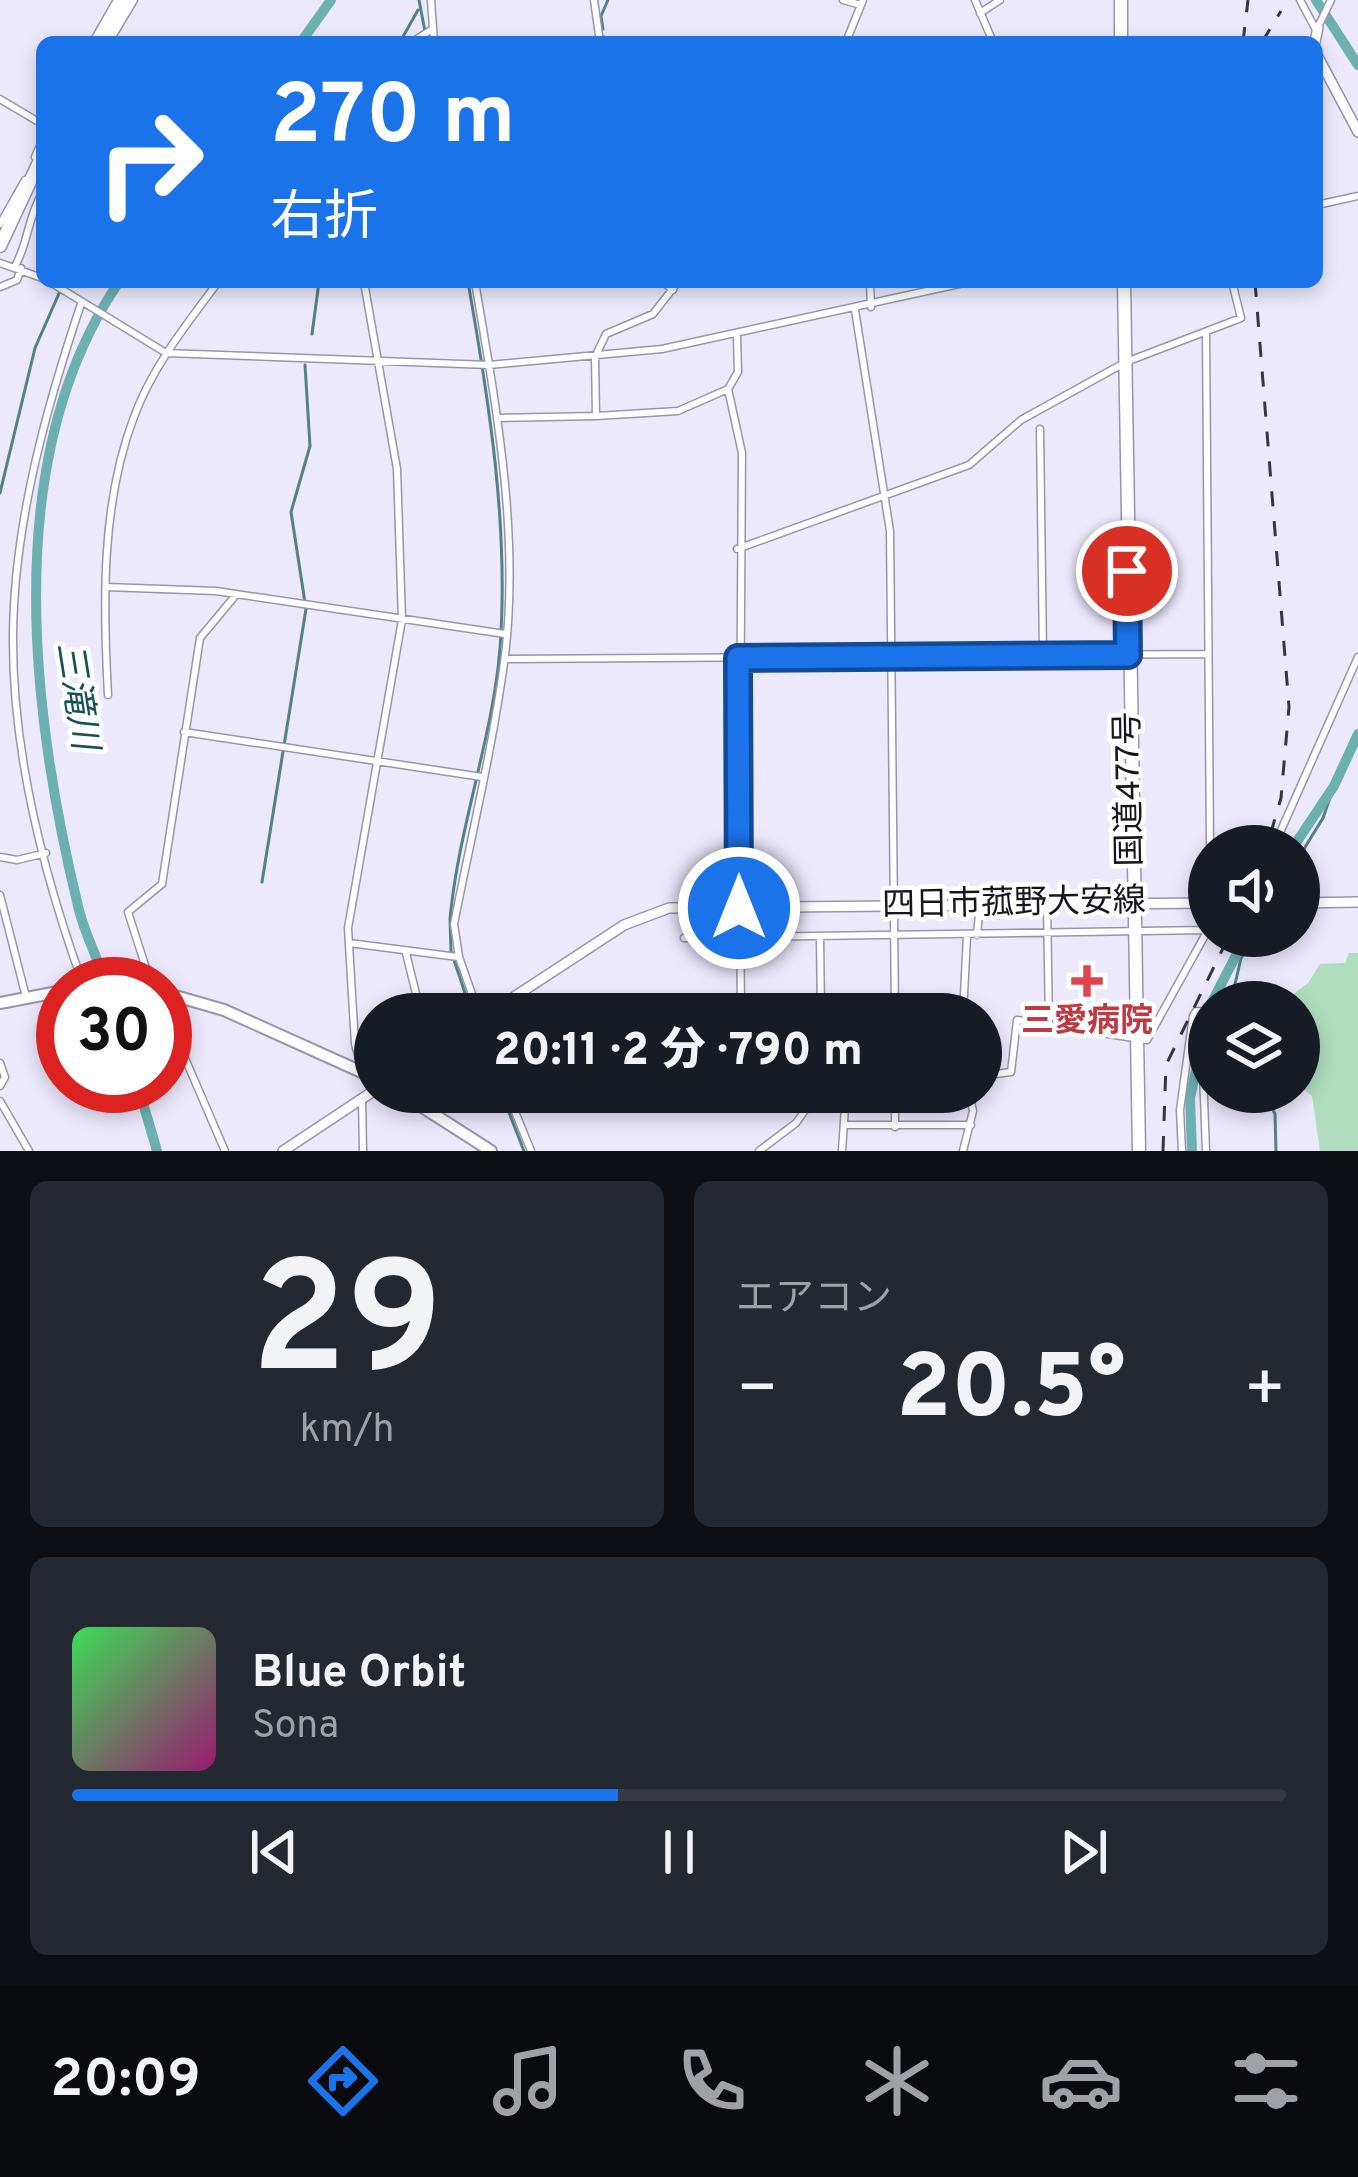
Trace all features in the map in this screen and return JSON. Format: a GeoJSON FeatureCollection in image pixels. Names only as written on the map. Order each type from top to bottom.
{"type":"FeatureCollection","features":[{"type":"Feature","properties":{"kind":"highway"},"geometry":{"type":"LineString","coordinates":[[104,36],[125,0]]}},
{"type":"Feature","properties":{"kind":"highway"},"geometry":{"type":"LineString","coordinates":[[1121,0],[1121,36]]}},
{"type":"Feature","properties":{"kind":"highway"},"geometry":{"type":"LineString","coordinates":[[0,246],[36,169]]}},
{"type":"Feature","properties":{"kind":"highway","name":"国道477号"},"geometry":{"type":"LineString","coordinates":[[1124,288],[1139,1151]]}},
{"type":"Feature","properties":{"kind":"main road"},"geometry":{"type":"LineString","coordinates":[[1323,66],[1358,133]]}},
{"type":"Feature","properties":{"kind":"main road"},"geometry":{"type":"LineString","coordinates":[[1320,903],[1358,902]]}},
{"type":"Feature","properties":{"kind":"main road","name":"四日市菰野大安線"},"geometry":{"type":"LineString","coordinates":[[518,993],[641,916],[669,908],[1188,903]]}},
{"type":"Feature","properties":{"kind":"main road"},"geometry":{"type":"LineString","coordinates":[[0,1003],[36,995]]}},
{"type":"Feature","properties":{"kind":"main road"},"geometry":{"type":"LineString","coordinates":[[192,1001],[224,1010],[354,1068]]}},
{"type":"Feature","properties":{"kind":"main road"},"geometry":{"type":"LineString","coordinates":[[284,1151],[354,1104]]}},
{"type":"Feature","properties":{"kind":"main road"},"geometry":{"type":"LineString","coordinates":[[431,1113],[490,1151]]}},
{"type":"Feature","properties":{"kind":"street"},"geometry":{"type":"LineString","coordinates":[[430,36],[431,0]]}},
{"type":"Feature","properties":{"kind":"street"},"geometry":{"type":"LineString","coordinates":[[594,0],[599,36]]}},
{"type":"Feature","properties":{"kind":"street"},"geometry":{"type":"LineString","coordinates":[[843,0],[862,2],[848,36]]}},
{"type":"Feature","properties":{"kind":"street"},"geometry":{"type":"LineString","coordinates":[[975,0],[990,36]]}},
{"type":"Feature","properties":{"kind":"street"},"geometry":{"type":"LineString","coordinates":[[980,13],[1000,0]]}},
{"type":"Feature","properties":{"kind":"street"},"geometry":{"type":"LineString","coordinates":[[1300,0],[1317,33]]}},
{"type":"Feature","properties":{"kind":"street"},"geometry":{"type":"LineString","coordinates":[[1317,33],[1331,0]]}},
{"type":"Feature","properties":{"kind":"street"},"geometry":{"type":"LineString","coordinates":[[420,36],[427,31]]}},
{"type":"Feature","properties":{"kind":"street"},"geometry":{"type":"LineString","coordinates":[[0,99],[36,120]]}},
{"type":"Feature","properties":{"kind":"street"},"geometry":{"type":"LineString","coordinates":[[0,224],[36,153]]}},
{"type":"Feature","properties":{"kind":"street"},"geometry":{"type":"LineString","coordinates":[[1323,205],[1358,196]]}},
{"type":"Feature","properties":{"kind":"street"},"geometry":{"type":"LineString","coordinates":[[0,287],[17,280],[26,222],[36,204]]}},
{"type":"Feature","properties":{"kind":"street"},"geometry":{"type":"LineString","coordinates":[[0,263],[36,275]]}},
{"type":"Feature","properties":{"kind":"street"},"geometry":{"type":"LineString","coordinates":[[59,288],[166,353],[484,365],[595,357],[737,336],[945,288]]}},
{"type":"Feature","properties":{"kind":"street"},"geometry":{"type":"LineString","coordinates":[[108,695],[106,587],[112,503],[132,421],[166,353],[214,288]]}},
{"type":"Feature","properties":{"kind":"street"},"geometry":{"type":"LineString","coordinates":[[354,1027],[349,943],[402,620],[398,469],[365,288]]}},
{"type":"Feature","properties":{"kind":"street"},"geometry":{"type":"LineString","coordinates":[[473,993],[455,958],[454,924],[478,776],[505,659],[497,418],[484,365],[476,288]]}},
{"type":"Feature","properties":{"kind":"street"},"geometry":{"type":"LineString","coordinates":[[596,416],[595,357],[610,330],[653,314],[674,288]]}},
{"type":"Feature","properties":{"kind":"street"},"geometry":{"type":"LineString","coordinates":[[870,288],[871,307]]}},
{"type":"Feature","properties":{"kind":"street"},"geometry":{"type":"LineString","coordinates":[[737,549],[970,465],[1021,420],[1126,362],[1241,318],[1234,288]]}},
{"type":"Feature","properties":{"kind":"street"},"geometry":{"type":"LineString","coordinates":[[75,957],[20,736],[13,634],[41,440],[82,304]]}},
{"type":"Feature","properties":{"kind":"street"},"geometry":{"type":"LineString","coordinates":[[855,310],[887,494],[895,993]]}},
{"type":"Feature","properties":{"kind":"street"},"geometry":{"type":"LineString","coordinates":[[1206,332],[1210,825]]}},
{"type":"Feature","properties":{"kind":"street"},"geometry":{"type":"LineString","coordinates":[[497,418],[678,411],[728,389],[737,373],[737,336]]}},
{"type":"Feature","properties":{"kind":"street"},"geometry":{"type":"LineString","coordinates":[[728,389],[742,453],[737,549],[741,993]]}},
{"type":"Feature","properties":{"kind":"street"},"geometry":{"type":"LineString","coordinates":[[1040,429],[1043,654]]}},
{"type":"Feature","properties":{"kind":"street"},"geometry":{"type":"LineString","coordinates":[[106,587],[235,596],[502,634]]}},
{"type":"Feature","properties":{"kind":"street"},"geometry":{"type":"LineString","coordinates":[[142,957],[128,912],[162,884],[200,638],[235,596]]}},
{"type":"Feature","properties":{"kind":"street"},"geometry":{"type":"LineString","coordinates":[[505,659],[1208,654]]}},
{"type":"Feature","properties":{"kind":"street"},"geometry":{"type":"LineString","coordinates":[[1283,825],[1358,657]]}},
{"type":"Feature","properties":{"kind":"street"},"geometry":{"type":"LineString","coordinates":[[184,732],[478,776]]}},
{"type":"Feature","properties":{"kind":"street"},"geometry":{"type":"LineString","coordinates":[[0,857],[17,860],[46,853]]}},
{"type":"Feature","properties":{"kind":"street"},"geometry":{"type":"LineString","coordinates":[[0,895],[26,997]]}},
{"type":"Feature","properties":{"kind":"street"},"geometry":{"type":"LineString","coordinates":[[977,935],[979,914],[1030,905]]}},
{"type":"Feature","properties":{"kind":"street"},"geometry":{"type":"LineString","coordinates":[[1047,905],[1049,1025]]}},
{"type":"Feature","properties":{"kind":"street"},"geometry":{"type":"LineString","coordinates":[[684,938],[1188,930]]}},
{"type":"Feature","properties":{"kind":"street"},"geometry":{"type":"LineString","coordinates":[[964,993],[967,936]]}},
{"type":"Feature","properties":{"kind":"street"},"geometry":{"type":"LineString","coordinates":[[820,937],[820,993]]}},
{"type":"Feature","properties":{"kind":"street"},"geometry":{"type":"LineString","coordinates":[[349,943],[455,958]]}},
{"type":"Feature","properties":{"kind":"street"},"geometry":{"type":"LineString","coordinates":[[406,953],[416,993]]}},
{"type":"Feature","properties":{"kind":"street"},"geometry":{"type":"LineString","coordinates":[[1002,1073],[1011,1072],[1017,1020],[1102,1031],[1140,1042],[1152,1036],[1193,957]]}},
{"type":"Feature","properties":{"kind":"street"},"geometry":{"type":"LineString","coordinates":[[0,1063],[4,1077],[0,1087]]}},
{"type":"Feature","properties":{"kind":"street"},"geometry":{"type":"LineString","coordinates":[[1182,1151],[1180,1110],[1188,1066]]}},
{"type":"Feature","properties":{"kind":"street"},"geometry":{"type":"LineString","coordinates":[[192,1076],[224,1151]]}},
{"type":"Feature","properties":{"kind":"street"},"geometry":{"type":"LineString","coordinates":[[0,1101],[29,1151]]}},
{"type":"Feature","properties":{"kind":"street"},"geometry":{"type":"LineString","coordinates":[[362,1113],[363,1151]]}},
{"type":"Feature","properties":{"kind":"street"},"geometry":{"type":"LineString","coordinates":[[516,1113],[531,1151]]}},
{"type":"Feature","properties":{"kind":"street"},"geometry":{"type":"LineString","coordinates":[[759,1151],[803,1113]]}},
{"type":"Feature","properties":{"kind":"street"},"geometry":{"type":"LineString","coordinates":[[842,1151],[846,1113]]}},
{"type":"Feature","properties":{"kind":"street"},"geometry":{"type":"LineString","coordinates":[[896,1113],[896,1127]]}},
{"type":"Feature","properties":{"kind":"street"},"geometry":{"type":"LineString","coordinates":[[963,1151],[970,1113]]}},
{"type":"Feature","properties":{"kind":"street"},"geometry":{"type":"LineString","coordinates":[[1205,1113],[1206,1151]]}},
{"type":"Feature","properties":{"kind":"street"},"geometry":{"type":"LineString","coordinates":[[846,1125],[971,1125]]}},
{"type":"Feature","properties":{"kind":"green space"},"geometry":{"type":"Polygon","coordinates":[[[1349,953],[1358,953],[1358,1151],[1320,1151],[1314,1113],[1320,1113],[1320,981],[1309,981],[1320,964],[1345,963],[1349,953]]]}},
{"type":"Feature","properties":{"kind":"waterway","name":"三滝川"},"geometry":{"type":"LineString","coordinates":[[305,36],[331,0]]}},
{"type":"Feature","properties":{"kind":"waterway"},"geometry":{"type":"LineString","coordinates":[[419,0],[426,36]]}},
{"type":"Feature","properties":{"kind":"waterway"},"geometry":{"type":"LineString","coordinates":[[603,29],[601,16],[608,0]]}},
{"type":"Feature","properties":{"kind":"waterway"},"geometry":{"type":"LineString","coordinates":[[1316,0],[1358,65]]}},
{"type":"Feature","properties":{"kind":"waterway"},"geometry":{"type":"LineString","coordinates":[[403,36],[418,10]]}},
{"type":"Feature","properties":{"kind":"waterway"},"geometry":{"type":"LineString","coordinates":[[0,493],[35,348],[61,288]]}},
{"type":"Feature","properties":{"kind":"waterway","name":"三滝川"},"geometry":{"type":"LineString","coordinates":[[96,957],[61,831],[48,751],[36,586],[41,505],[56,426],[81,351],[116,288]]}},
{"type":"Feature","properties":{"kind":"waterway"},"geometry":{"type":"LineString","coordinates":[[312,334],[318,288]]}},
{"type":"Feature","properties":{"kind":"waterway"},"geometry":{"type":"LineString","coordinates":[[465,993],[451,951],[450,919],[496,682],[502,602],[495,464],[469,288]]}},
{"type":"Feature","properties":{"kind":"waterway"},"geometry":{"type":"LineString","coordinates":[[262,882],[306,609],[291,512],[310,446],[305,365]]}},
{"type":"Feature","properties":{"kind":"waterway"},"geometry":{"type":"LineString","coordinates":[[1308,825],[1334,786],[1358,734]]}},
{"type":"Feature","properties":{"kind":"waterway"},"geometry":{"type":"LineString","coordinates":[[1319,825],[1334,786]]}},
{"type":"Feature","properties":{"kind":"waterway"},"geometry":{"type":"LineString","coordinates":[[1223,981],[1235,957]]}},
{"type":"Feature","properties":{"kind":"waterway"},"geometry":{"type":"LineString","coordinates":[[1236,981],[1242,957]]}},
{"type":"Feature","properties":{"kind":"waterway","name":"三滝川"},"geometry":{"type":"LineString","coordinates":[[146,1113],[157,1151]]}},
{"type":"Feature","properties":{"kind":"waterway"},"geometry":{"type":"LineString","coordinates":[[509,1113],[524,1151]]}},
{"type":"Feature","properties":{"kind":"waterway"},"geometry":{"type":"LineString","coordinates":[[1191,1113],[1192,1151]]}},
{"type":"Feature","properties":{"kind":"waterway"},"geometry":{"type":"LineString","coordinates":[[1274,1113],[1276,1151]]}},
{"type":"Feature","properties":{"kind":"railway"},"geometry":{"type":"LineString","coordinates":[[1244,36],[1248,0]]}},
{"type":"Feature","properties":{"kind":"railway"},"geometry":{"type":"LineString","coordinates":[[1266,36],[1281,11]]}},
{"type":"Feature","properties":{"kind":"railway"},"geometry":{"type":"LineString","coordinates":[[1255,288],[1289,707],[1281,798],[1273,825]]}},
{"type":"Feature","properties":{"kind":"railway"},"geometry":{"type":"LineString","coordinates":[[1163,1151],[1166,1065],[1219,957]]}},
{"type":"Feature","properties":{"kind":"place","name":"三愛病院"},"geometry":{"type":"Point","coordinates":[1087,981]}},
{"type":"Feature","properties":{"kind":"route"},"geometry":{"type":"LineString","coordinates":[[739,908],[738,658],[1128,655],[1127,571]]}}]}
